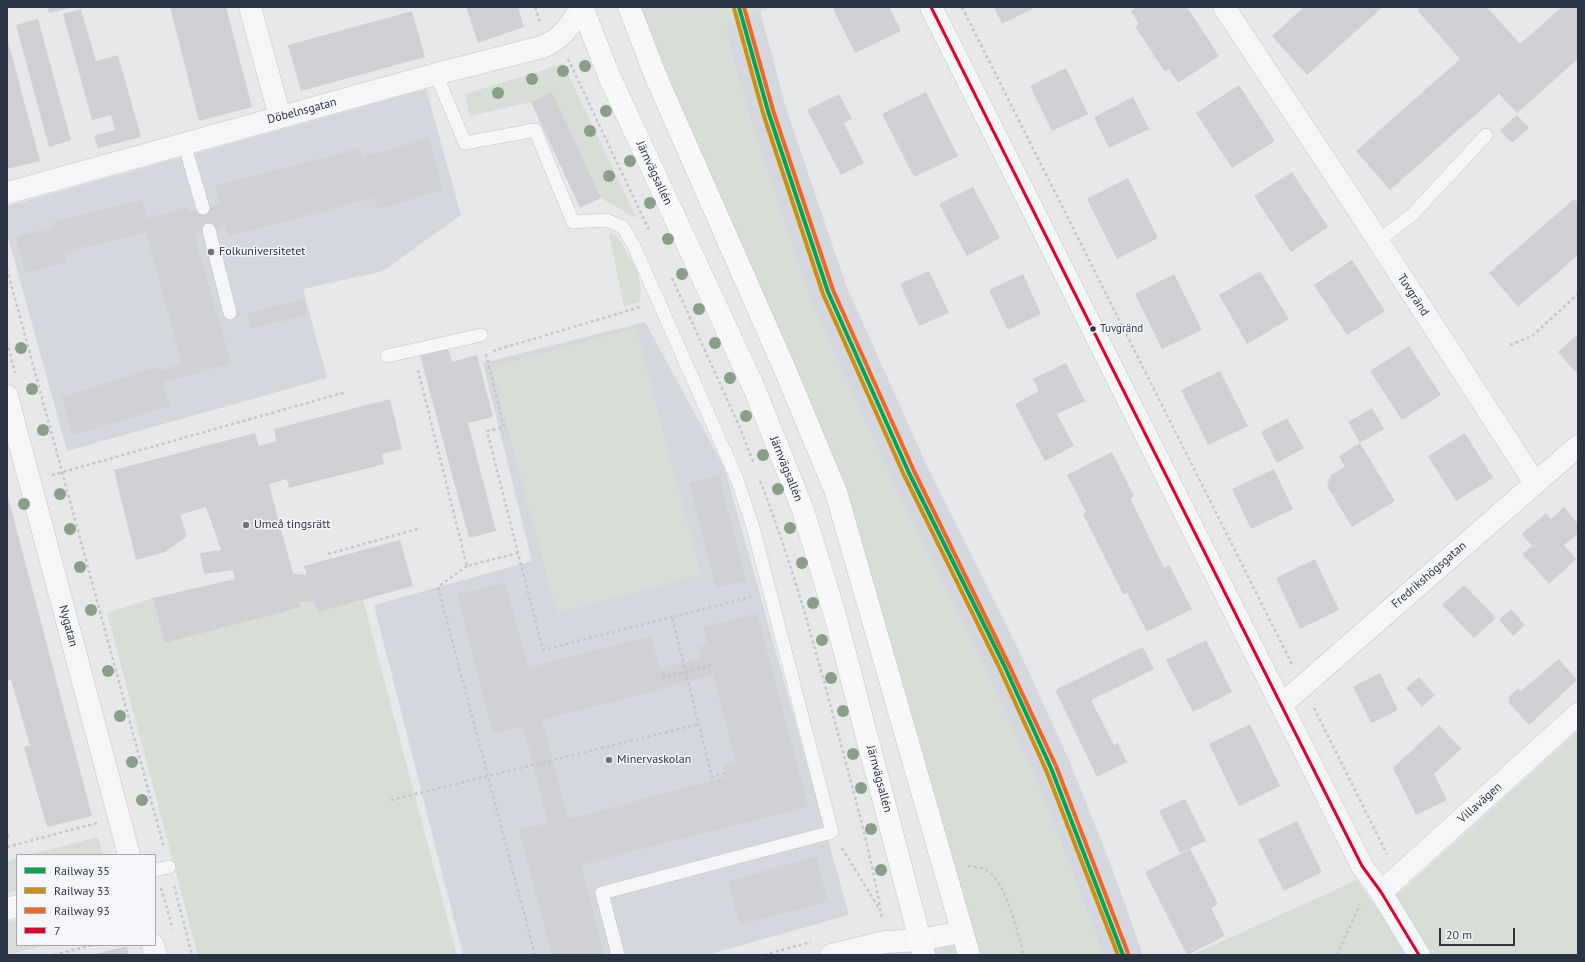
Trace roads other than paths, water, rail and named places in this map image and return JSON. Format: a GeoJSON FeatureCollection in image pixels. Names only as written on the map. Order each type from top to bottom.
{"type":"FeatureCollection","features":[{"type":"Feature","properties":{"kind":"main road","name":"Järnvägsallén"},"geometry":{"type":"LineString","coordinates":[[581,7],[610,78],[754,388],[803,510],[835,615],[888,811],[922,948]]}},
{"type":"Feature","properties":{"kind":"main road"},"geometry":{"type":"LineString","coordinates":[[629,7],[656,77],[786,372],[836,492],[969,955]]}},
{"type":"Feature","properties":{"kind":"street"},"geometry":{"type":"LineString","coordinates":[[250,7],[280,117]]}},
{"type":"Feature","properties":{"kind":"street","name":"Döbelnsgatan"},"geometry":{"type":"LineString","coordinates":[[7,193],[554,42],[565,33],[581,7]]}},
{"type":"Feature","properties":{"kind":"street"},"geometry":{"type":"LineString","coordinates":[[931,7],[1362,866],[1382,892],[1419,955]]}},
{"type":"Feature","properties":{"kind":"street","name":"Tuvgränd"},"geometry":{"type":"LineString","coordinates":[[1224,7],[1535,483]]}},
{"type":"Feature","properties":{"kind":"street","name":"Nygatan"},"geometry":{"type":"LineString","coordinates":[[7,396],[129,854]]}},
{"type":"Feature","properties":{"kind":"street","name":"Fredrikshögsgatan"},"geometry":{"type":"LineString","coordinates":[[1281,705],[1578,446]]}},
{"type":"Feature","properties":{"kind":"street","name":"Villavägen"},"geometry":{"type":"LineString","coordinates":[[1382,892],[1578,714]]}},
{"type":"Feature","properties":{"kind":"street"},"geometry":{"type":"LineString","coordinates":[[831,955],[885,942],[922,948],[962,932]]}},
{"type":"Feature","properties":{"kind":"lane"},"geometry":{"type":"LineString","coordinates":[[436,74],[465,143],[535,130],[573,222],[606,220],[623,227],[634,246],[737,479],[753,527],[832,832],[602,893],[618,955]]}},
{"type":"Feature","properties":{"kind":"lane"},"geometry":{"type":"LineString","coordinates":[[1378,241],[1413,214],[1486,134]]}},
{"type":"Feature","properties":{"kind":"lane"},"geometry":{"type":"LineString","coordinates":[[184,143],[203,208]]}},
{"type":"Feature","properties":{"kind":"lane"},"geometry":{"type":"LineString","coordinates":[[209,230],[230,313]]}},
{"type":"Feature","properties":{"kind":"lane"},"geometry":{"type":"LineString","coordinates":[[387,356],[481,335]]}},
{"type":"Feature","properties":{"kind":"rail line","name":"35"},"geometry":{"type":"LineString","coordinates":[[739,7],[768,111],[828,292],[909,473],[1004,665],[1051,768],[1123,955]]}},
{"type":"Feature","properties":{"kind":"rail line","name":"93"},"geometry":{"type":"LineString","coordinates":[[744,7],[773,110],[833,290],[914,471],[1008,663],[1056,766],[1128,953]]}},
{"type":"Feature","properties":{"kind":"rail line","name":"33"},"geometry":{"type":"LineString","coordinates":[[734,8],[763,113],[823,294],[904,475],[999,667],[1046,770],[1118,955]]}},
{"type":"Feature","properties":{"kind":"place","name":"Folkuniversitetet"},"geometry":{"type":"Point","coordinates":[211,252]}},
{"type":"Feature","properties":{"kind":"place","name":"Tuvgränd"},"geometry":{"type":"Point","coordinates":[1093,329]}},
{"type":"Feature","properties":{"kind":"place","name":"Umeå tingsrätt"},"geometry":{"type":"Point","coordinates":[246,525]}},
{"type":"Feature","properties":{"kind":"place","name":"Minervaskolan"},"geometry":{"type":"Point","coordinates":[609,760]}}]}
